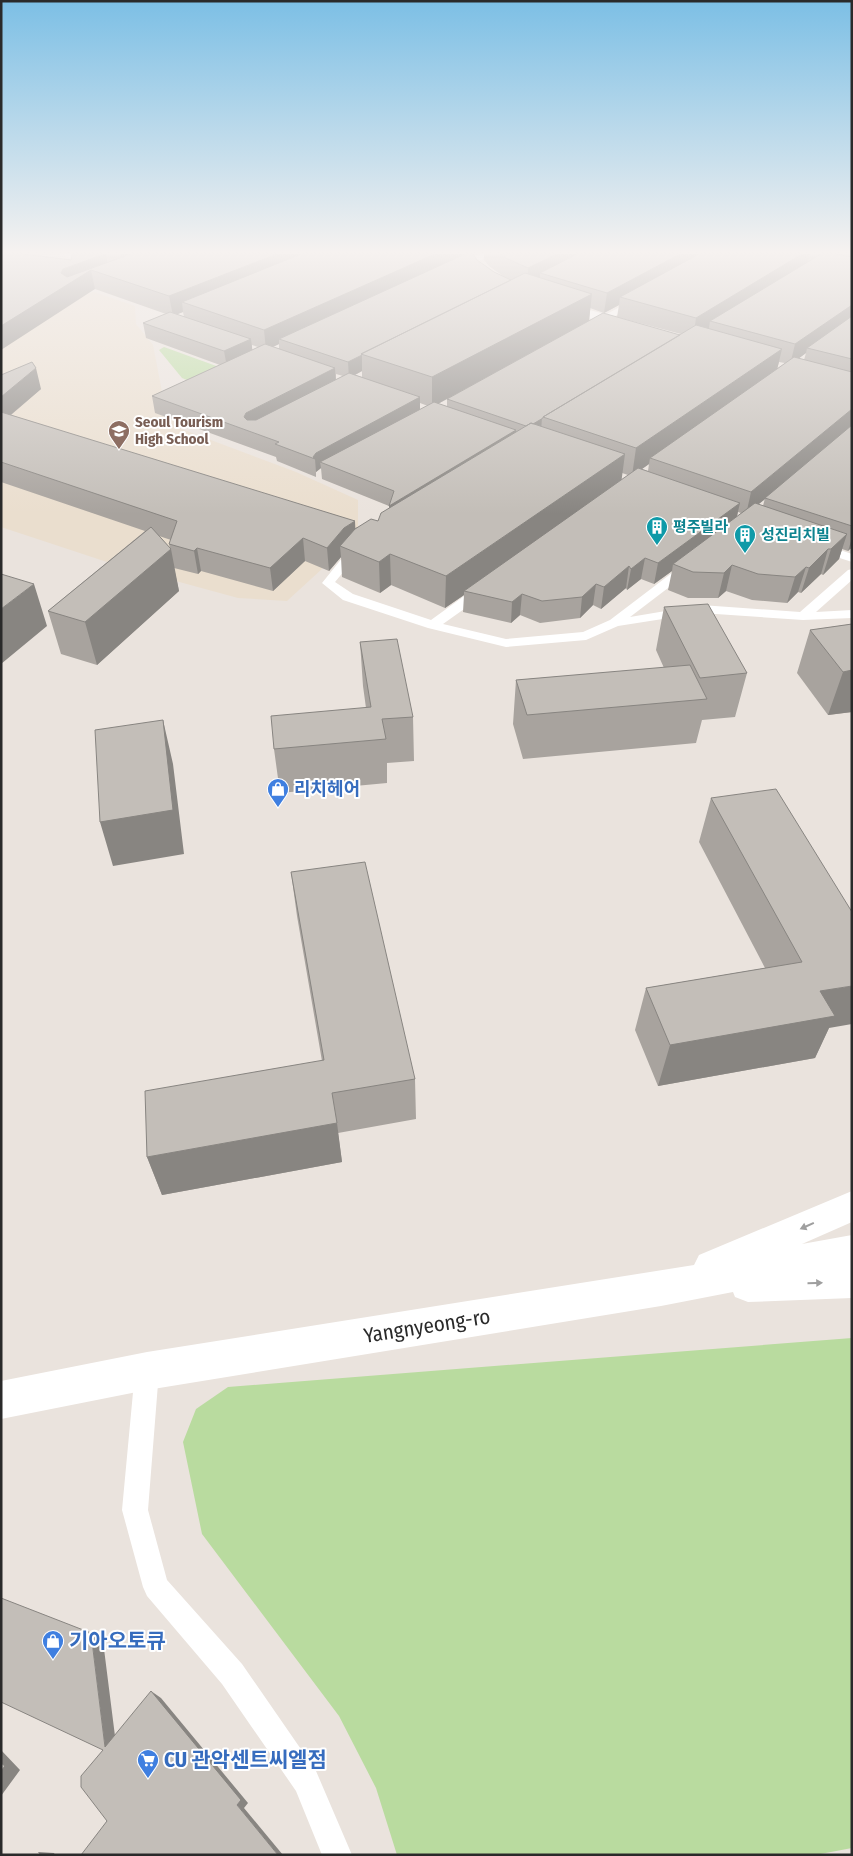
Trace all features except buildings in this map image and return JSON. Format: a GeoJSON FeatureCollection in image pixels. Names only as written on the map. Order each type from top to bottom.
{"type":"FeatureCollection","features":[{"type":"Feature","properties":{"kind":"main road"},"geometry":{"type":"LineString","coordinates":[[661,1289],[852,1206]]}},
{"type":"Feature","properties":{"kind":"main road","name":"Yangnyeong-ro"},"geometry":{"type":"LineString","coordinates":[[1,1400],[147,1371],[661,1289],[852,1251]]}},
{"type":"Feature","properties":{"kind":"main road"},"geometry":{"type":"LineString","coordinates":[[661,1289],[852,1281]]}},
{"type":"Feature","properties":{"kind":"lane"},"geometry":{"type":"LineString","coordinates":[[808,543],[852,558]]}},
{"type":"Feature","properties":{"kind":"lane"},"geometry":{"type":"LineString","coordinates":[[368,545],[351,555],[328,583],[348,597],[433,624],[506,642],[586,636],[614,623],[700,557]]}},
{"type":"Feature","properties":{"kind":"lane"},"geometry":{"type":"LineString","coordinates":[[803,616],[852,573]]}},
{"type":"Feature","properties":{"kind":"lane"},"geometry":{"type":"LineString","coordinates":[[433,624],[489,585]]}},
{"type":"Feature","properties":{"kind":"lane"},"geometry":{"type":"LineString","coordinates":[[614,623],[701,609],[803,616],[852,614]]}},
{"type":"Feature","properties":{"kind":"lane"},"geometry":{"type":"LineString","coordinates":[[147,1371],[135,1510],[156,1587],[232,1674],[306,1781],[336,1855]]}},
{"type":"Feature","properties":{"kind":"shaded area","name":"Seoul Tourism High School"},"geometry":{"type":"Polygon","coordinates":[[[1,341],[149,341],[153,345],[165,407],[179,428],[296,472],[358,500],[358,536],[287,601],[238,598],[110,563],[1,527],[1,341]]]}},
{"type":"Feature","properties":{"kind":"green space"},"geometry":{"type":"Polygon","coordinates":[[[164,347],[219,367],[189,381],[182,378],[159,350],[164,347]]]}},
{"type":"Feature","properties":{"kind":"green space"},"geometry":{"type":"Polygon","coordinates":[[[852,1338],[852,1848],[815,1855],[397,1855],[376,1788],[339,1716],[202,1534],[183,1442],[196,1409],[228,1387],[852,1338]]]}},
{"type":"Feature","properties":{"kind":"place","name":"Seoul Tourism High School"},"geometry":{"type":"Point","coordinates":[119,450]}},
{"type":"Feature","properties":{"kind":"place","name":"평주빌라"},"geometry":{"type":"Point","coordinates":[657,546]}},
{"type":"Feature","properties":{"kind":"place","name":"성진리치빌"},"geometry":{"type":"Point","coordinates":[745,554]}},
{"type":"Feature","properties":{"kind":"place","name":"리치헤어"},"geometry":{"type":"Point","coordinates":[278,808]}},
{"type":"Feature","properties":{"kind":"place","name":"기아오토큐"},"geometry":{"type":"Point","coordinates":[53,1660]}},
{"type":"Feature","properties":{"kind":"place","name":"CU 관악센트씨엘점"},"geometry":{"type":"Point","coordinates":[148,1779]}}]}
